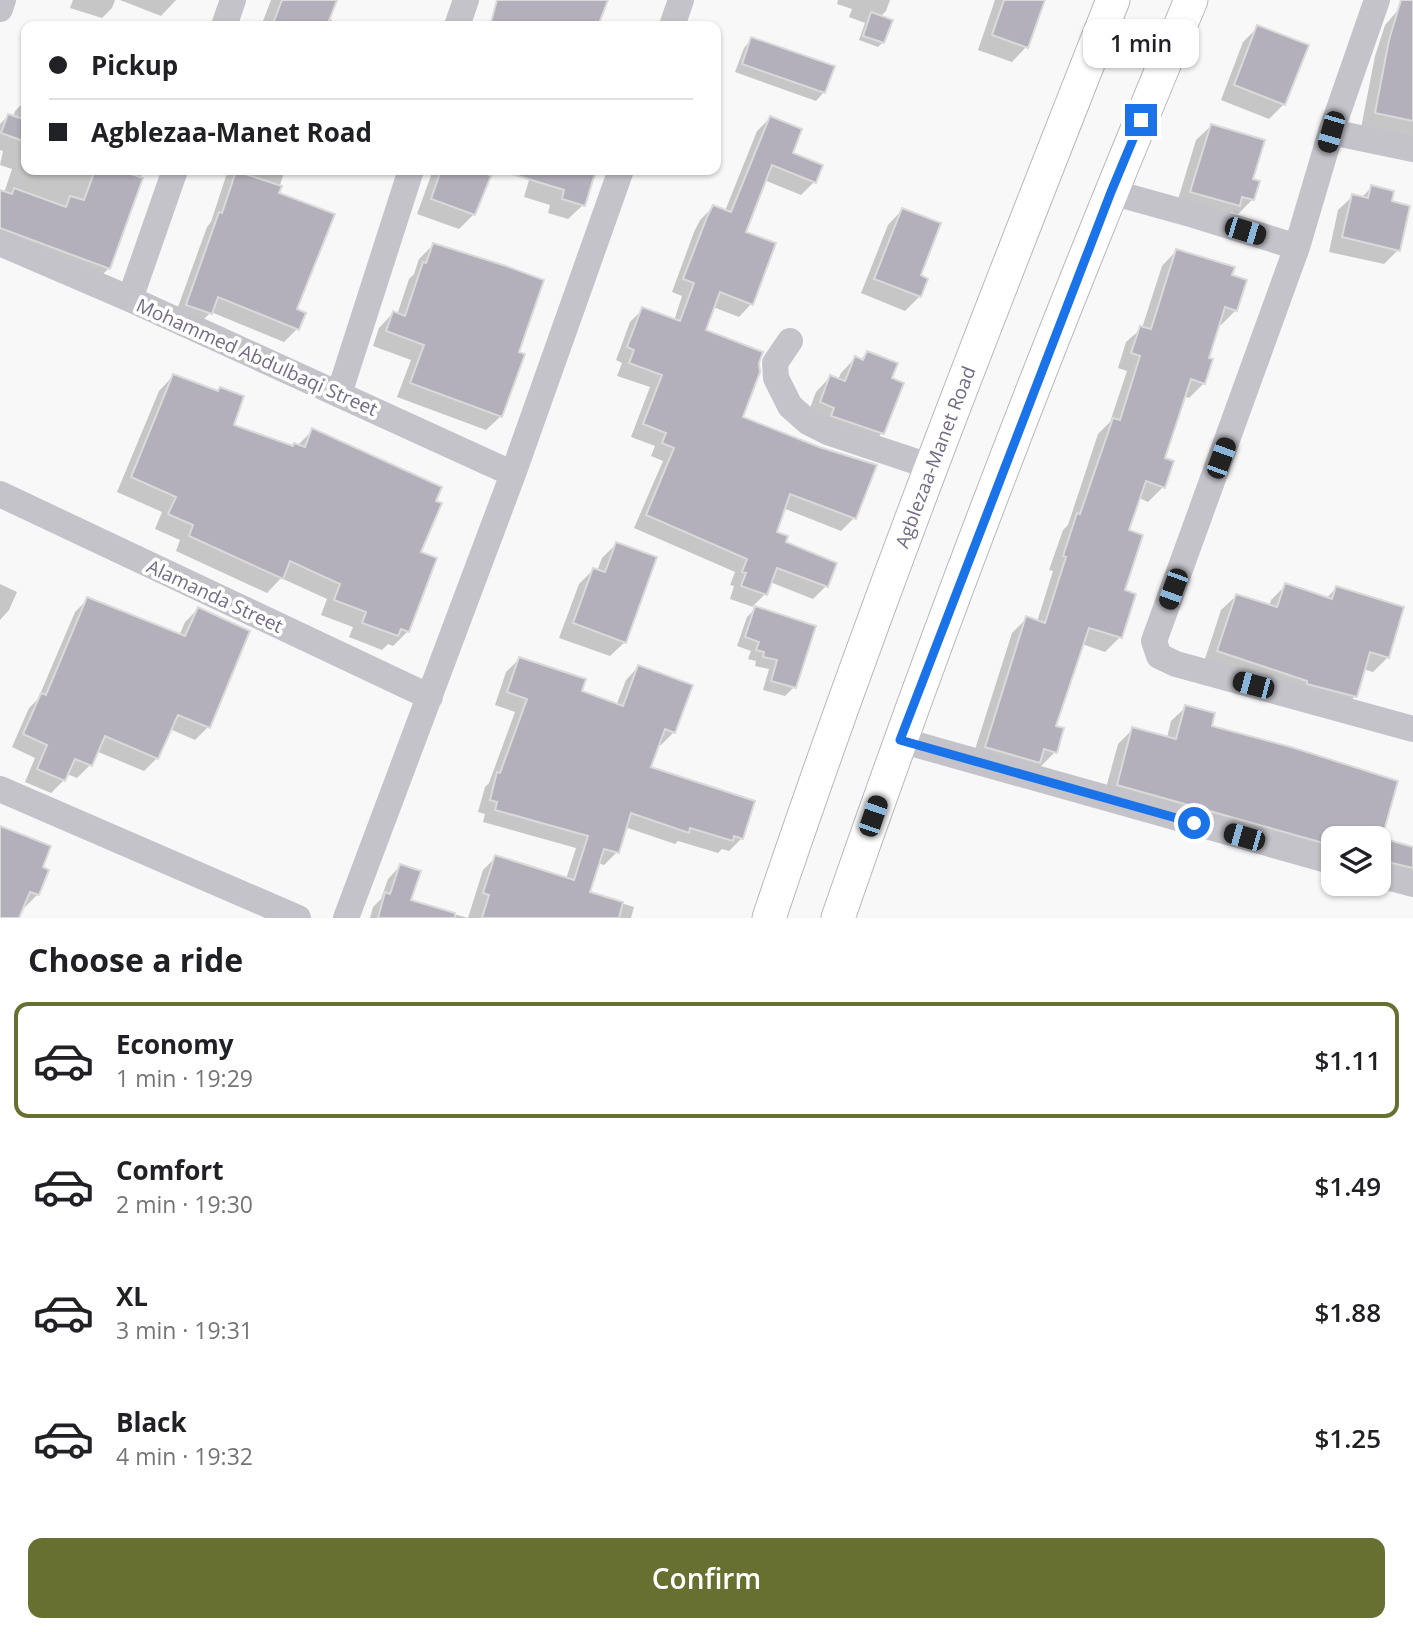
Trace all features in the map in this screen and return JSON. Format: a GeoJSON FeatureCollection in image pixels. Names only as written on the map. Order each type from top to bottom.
{"type":"FeatureCollection","features":[{"type":"Feature","properties":{"kind":"main road","name":"Agblezaa-Manet Road"},"geometry":{"type":"LineString","coordinates":[[769,918],[819,768],[1113,0]]}},
{"type":"Feature","properties":{"kind":"main road"},"geometry":{"type":"LineString","coordinates":[[838,918],[900,740],[1111,192],[1191,0]]}},
{"type":"Feature","properties":{"kind":"street"},"geometry":{"type":"LineString","coordinates":[[0,9],[3,0]]}},
{"type":"Feature","properties":{"kind":"street"},"geometry":{"type":"LineString","coordinates":[[226,21],[233,0]]}},
{"type":"Feature","properties":{"kind":"street"},"geometry":{"type":"LineString","coordinates":[[459,21],[466,0]]}},
{"type":"Feature","properties":{"kind":"street"},"geometry":{"type":"LineString","coordinates":[[674,21],[681,0]]}},
{"type":"Feature","properties":{"kind":"street"},"geometry":{"type":"LineString","coordinates":[[1377,0],[1331,132],[1297,247],[1154,642],[1159,656],[1176,664],[1411,722]]}},
{"type":"Feature","properties":{"kind":"street"},"geometry":{"type":"LineString","coordinates":[[1331,132],[1413,149]]}},
{"type":"Feature","properties":{"kind":"street"},"geometry":{"type":"LineString","coordinates":[[130,299],[173,175]]}},
{"type":"Feature","properties":{"kind":"street"},"geometry":{"type":"LineString","coordinates":[[339,394],[409,175]]}},
{"type":"Feature","properties":{"kind":"street"},"geometry":{"type":"LineString","coordinates":[[346,918],[513,474],[619,175]]}},
{"type":"Feature","properties":{"kind":"street"},"geometry":{"type":"LineString","coordinates":[[1111,192],[1297,247]]}},
{"type":"Feature","properties":{"kind":"street","name":"Mohammed Abdulbaqi Street"},"geometry":{"type":"LineString","coordinates":[[0,243],[130,299],[513,474]]}},
{"type":"Feature","properties":{"kind":"street"},"geometry":{"type":"LineString","coordinates":[[790,341],[775,363],[776,378],[789,406],[808,422],[830,433],[932,467]]}},
{"type":"Feature","properties":{"kind":"street","name":"Alamanda Street"},"geometry":{"type":"LineString","coordinates":[[0,494],[429,697]]}},
{"type":"Feature","properties":{"kind":"street"},"geometry":{"type":"LineString","coordinates":[[900,740],[1321,858]]}},
{"type":"Feature","properties":{"kind":"street"},"geometry":{"type":"LineString","coordinates":[[0,789],[298,918]]}},
{"type":"Feature","properties":{"kind":"street"},"geometry":{"type":"LineString","coordinates":[[1391,878],[1413,884]]}},
{"type":"Feature","properties":{"kind":"building"},"geometry":{"type":"Polygon","coordinates":[[[282,0],[337,0],[329,21],[274,21],[282,0]]]}},
{"type":"Feature","properties":{"kind":"building"},"geometry":{"type":"Polygon","coordinates":[[[497,0],[608,0],[600,21],[491,21],[497,0]]]}},
{"type":"Feature","properties":{"kind":"building"},"geometry":{"type":"Polygon","coordinates":[[[1004,0],[1045,0],[1028,48],[992,35],[1004,0]]]}},
{"type":"Feature","properties":{"kind":"building"},"geometry":{"type":"Polygon","coordinates":[[[1401,0],[1413,0],[1413,121],[1375,113],[1389,40],[1401,0]]]}},
{"type":"Feature","properties":{"kind":"building"},"geometry":{"type":"Polygon","coordinates":[[[871,12],[893,20],[884,43],[863,36],[871,12]]]}},
{"type":"Feature","properties":{"kind":"building"},"geometry":{"type":"Polygon","coordinates":[[[1257,25],[1309,45],[1285,105],[1234,85],[1257,25]]]}},
{"type":"Feature","properties":{"kind":"building"},"geometry":{"type":"Polygon","coordinates":[[[751,37],[835,66],[825,93],[742,64],[751,37]]]}},
{"type":"Feature","properties":{"kind":"building"},"geometry":{"type":"Polygon","coordinates":[[[8,114],[21,118],[21,140],[1,133],[8,114]]]}},
{"type":"Feature","properties":{"kind":"building"},"geometry":{"type":"Polygon","coordinates":[[[770,116],[802,129],[793,153],[823,165],[816,183],[772,165],[746,232],[776,243],[753,305],[720,292],[706,330],[763,352],[759,363],[760,372],[743,417],[819,447],[877,465],[856,519],[790,494],[777,532],[788,536],[786,542],[837,563],[828,587],[777,568],[767,595],[741,586],[747,559],[646,515],[674,448],[662,443],[666,433],[643,424],[662,375],[629,363],[634,350],[627,347],[642,307],[680,321],[694,283],[683,279],[707,217],[713,205],[731,212],[770,116]]]}},
{"type":"Feature","properties":{"kind":"building"},"geometry":{"type":"Polygon","coordinates":[[[1211,124],[1265,140],[1253,179],[1260,181],[1254,200],[1242,197],[1240,206],[1190,192],[1211,124]]]}},
{"type":"Feature","properties":{"kind":"building"},"geometry":{"type":"Polygon","coordinates":[[[93,175],[134,175],[143,178],[110,269],[0,228],[0,190],[12,194],[14,188],[66,207],[70,196],[84,200],[93,175]]]}},
{"type":"Feature","properties":{"kind":"building"},"geometry":{"type":"Polygon","coordinates":[[[235,175],[248,175],[282,186],[279,193],[335,214],[297,309],[306,313],[299,330],[218,297],[212,314],[186,305],[219,212],[222,213],[235,175]]]}},
{"type":"Feature","properties":{"kind":"building"},"geometry":{"type":"Polygon","coordinates":[[[439,175],[491,176],[475,215],[431,199],[439,175]]]}},
{"type":"Feature","properties":{"kind":"building"},"geometry":{"type":"Polygon","coordinates":[[[515,175],[594,175],[585,206],[562,199],[564,190],[515,175]]]}},
{"type":"Feature","properties":{"kind":"building"},"geometry":{"type":"Polygon","coordinates":[[[1371,185],[1394,191],[1392,201],[1410,206],[1400,251],[1342,237],[1352,194],[1368,198],[1371,185]]]}},
{"type":"Feature","properties":{"kind":"building"},"geometry":{"type":"Polygon","coordinates":[[[902,208],[941,223],[921,275],[928,279],[921,297],[874,279],[902,208]]]}},
{"type":"Feature","properties":{"kind":"building"},"geometry":{"type":"Polygon","coordinates":[[[433,243],[544,280],[519,352],[525,354],[502,417],[410,383],[424,345],[386,331],[393,311],[405,316],[423,262],[426,263],[433,243]]]}},
{"type":"Feature","properties":{"kind":"building"},"geometry":{"type":"Polygon","coordinates":[[[1176,249],[1235,267],[1232,275],[1247,280],[1237,311],[1225,307],[1209,358],[1213,359],[1205,384],[1191,379],[1165,458],[1174,461],[1165,488],[1146,481],[1129,530],[1143,535],[1125,590],[1136,594],[1122,638],[1089,628],[1056,726],[1064,728],[1057,753],[1044,749],[1040,763],[985,747],[1026,616],[1045,623],[1077,513],[1080,514],[1113,418],[1120,420],[1140,356],[1131,353],[1140,326],[1151,329],[1176,249]]]}},
{"type":"Feature","properties":{"kind":"building"},"geometry":{"type":"Polygon","coordinates":[[[867,351],[898,363],[892,378],[904,383],[884,434],[831,416],[834,408],[820,402],[830,375],[845,381],[855,356],[863,360],[867,351]]]}},
{"type":"Feature","properties":{"kind":"building"},"geometry":{"type":"Polygon","coordinates":[[[173,374],[218,391],[220,387],[244,396],[234,425],[293,446],[294,443],[305,447],[312,428],[442,487],[436,501],[442,503],[421,552],[437,558],[409,632],[401,629],[398,636],[362,623],[366,612],[334,600],[340,584],[290,561],[283,579],[189,536],[193,525],[168,514],[176,497],[131,477],[173,374]]]}},
{"type":"Feature","properties":{"kind":"building"},"geometry":{"type":"Polygon","coordinates":[[[616,542],[657,557],[626,643],[573,623],[593,568],[605,572],[616,542]]]}},
{"type":"Feature","properties":{"kind":"building"},"geometry":{"type":"Polygon","coordinates":[[[1285,583],[1332,599],[1336,586],[1404,607],[1389,658],[1370,652],[1357,697],[1307,684],[1307,681],[1217,651],[1236,594],[1277,607],[1285,583]]]}},
{"type":"Feature","properties":{"kind":"building"},"geometry":{"type":"Polygon","coordinates":[[[87,597],[185,636],[198,607],[250,631],[210,728],[178,715],[158,759],[105,736],[92,766],[75,759],[65,781],[37,769],[47,745],[23,734],[41,693],[46,695],[87,597]]]}},
{"type":"Feature","properties":{"kind":"building"},"geometry":{"type":"Polygon","coordinates":[[[755,606],[816,626],[796,688],[771,681],[777,660],[763,657],[764,652],[756,650],[759,642],[745,637],[755,606]]]}},
{"type":"Feature","properties":{"kind":"building"},"geometry":{"type":"Polygon","coordinates":[[[519,657],[586,679],[582,691],[623,706],[638,665],[693,685],[675,733],[665,729],[651,767],[755,801],[743,839],[734,836],[733,841],[690,828],[689,833],[631,813],[619,853],[604,849],[590,892],[623,902],[619,918],[482,918],[489,895],[483,893],[495,855],[574,880],[588,836],[495,810],[497,802],[490,800],[497,772],[500,773],[527,699],[507,692],[519,657]]]}},
{"type":"Feature","properties":{"kind":"building"},"geometry":{"type":"Polygon","coordinates":[[[1185,705],[1215,713],[1212,726],[1291,747],[1398,781],[1385,826],[1321,826],[1321,842],[1117,785],[1132,727],[1176,739],[1185,705]]]}},
{"type":"Feature","properties":{"kind":"building"},"geometry":{"type":"Polygon","coordinates":[[[0,826],[51,846],[43,867],[49,870],[39,895],[30,892],[19,918],[0,918],[0,826]]]}},
{"type":"Feature","properties":{"kind":"building"},"geometry":{"type":"Polygon","coordinates":[[[1391,841],[1413,847],[1413,868],[1391,863],[1391,841]]]}},
{"type":"Feature","properties":{"kind":"building"},"geometry":{"type":"Polygon","coordinates":[[[400,864],[421,871],[411,900],[455,913],[455,918],[378,918],[385,892],[390,894],[400,864]]]}},
{"type":"Feature","properties":{"kind":"route"},"geometry":{"type":"LineString","coordinates":[[1141,120],[900,740],[1194,823]]}}]}
